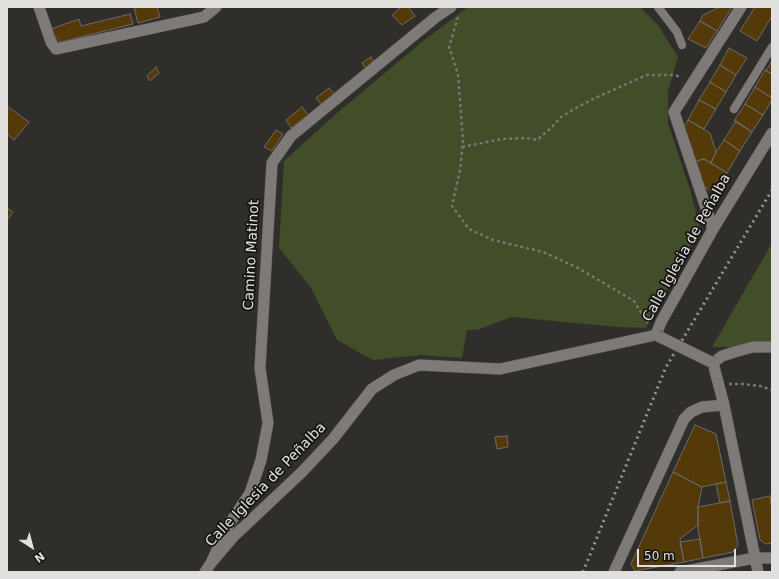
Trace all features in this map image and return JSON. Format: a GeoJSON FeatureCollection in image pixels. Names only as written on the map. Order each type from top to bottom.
{"type":"FeatureCollection","features":[{"type":"Feature","properties":{"kind":"street"},"geometry":{"type":"LineString","coordinates":[[39,7],[51,42],[56,49],[204,17],[216,7]]}},
{"type":"Feature","properties":{"kind":"street"},"geometry":{"type":"LineString","coordinates":[[713,229],[674,112],[741,7]]}},
{"type":"Feature","properties":{"kind":"street","name":"Camino Matinot"},"geometry":{"type":"LineString","coordinates":[[208,568],[228,526],[250,493],[261,460],[268,423],[260,368],[272,163],[291,136],[436,16],[455,10]]}},
{"type":"Feature","properties":{"kind":"street","name":"Calle Iglesia de Peñalba"},"geometry":{"type":"LineString","coordinates":[[208,568],[233,537],[302,472],[333,439],[372,389],[394,375],[419,365],[500,369],[656,335],[661,322],[713,229],[772,133]]}},
{"type":"Feature","properties":{"kind":"street"},"geometry":{"type":"LineString","coordinates":[[656,335],[713,363],[724,405],[758,572]]}},
{"type":"Feature","properties":{"kind":"street"},"geometry":{"type":"LineString","coordinates":[[713,363],[722,356],[738,351],[753,347],[772,347]]}},
{"type":"Feature","properties":{"kind":"street"},"geometry":{"type":"LineString","coordinates":[[614,572],[684,419],[691,412],[702,407],[724,405]]}},
{"type":"Feature","properties":{"kind":"street"},"geometry":{"type":"LineString","coordinates":[[680,572],[755,558],[772,558]]}},
{"type":"Feature","properties":{"kind":"lane"},"geometry":{"type":"LineString","coordinates":[[658,7],[677,32],[682,45]]}},
{"type":"Feature","properties":{"kind":"lane"},"geometry":{"type":"LineString","coordinates":[[734,110],[772,47]]}},
{"type":"Feature","properties":{"kind":"path"},"geometry":{"type":"LineString","coordinates":[[455,10],[449,47],[458,74],[463,141],[460,170],[452,206],[469,229],[493,240],[543,252],[578,268],[634,301],[656,335]]}},
{"type":"Feature","properties":{"kind":"path"},"geometry":{"type":"LineString","coordinates":[[462,148],[502,139],[525,138],[537,140],[561,117],[574,109],[647,75],[673,75],[694,81]]}},
{"type":"Feature","properties":{"kind":"path"},"geometry":{"type":"LineString","coordinates":[[719,384],[743,384],[760,386],[772,390]]}},
{"type":"Feature","properties":{"kind":"green space"},"geometry":{"type":"Polygon","coordinates":[[[468,7],[640,7],[657,24],[678,57],[668,91],[668,123],[690,190],[700,228],[646,328],[617,327],[512,317],[477,330],[467,330],[462,358],[420,355],[373,360],[337,340],[310,286],[279,248],[284,161],[337,113],[423,41],[468,7]]]}},
{"type":"Feature","properties":{"kind":"green space"},"geometry":{"type":"Polygon","coordinates":[[[772,243],[772,342],[736,347],[712,347],[772,243]]]}},
{"type":"Feature","properties":{"kind":"building"},"geometry":{"type":"Polygon","coordinates":[[[134,7],[157,7],[160,17],[138,23],[134,7]]]}},
{"type":"Feature","properties":{"kind":"building"},"geometry":{"type":"Polygon","coordinates":[[[401,7],[408,7],[415,16],[402,25],[392,15],[401,7]]]}},
{"type":"Feature","properties":{"kind":"building"},"geometry":{"type":"Polygon","coordinates":[[[720,7],[732,7],[717,31],[700,21],[703,15],[720,7]]]}},
{"type":"Feature","properties":{"kind":"building"},"geometry":{"type":"Polygon","coordinates":[[[755,7],[772,7],[772,16],[757,41],[740,31],[755,7]]]}},
{"type":"Feature","properties":{"kind":"building"},"geometry":{"type":"Polygon","coordinates":[[[130,14],[133,24],[61,42],[51,29],[79,19],[81,26],[130,14]]]}},
{"type":"Feature","properties":{"kind":"building"},"geometry":{"type":"Polygon","coordinates":[[[700,21],[717,31],[706,48],[688,39],[700,21]]]}},
{"type":"Feature","properties":{"kind":"building"},"geometry":{"type":"Polygon","coordinates":[[[729,48],[747,58],[736,75],[720,65],[729,48]]]}},
{"type":"Feature","properties":{"kind":"building"},"geometry":{"type":"Polygon","coordinates":[[[371,57],[375,63],[366,69],[362,63],[371,57]]]}},
{"type":"Feature","properties":{"kind":"building"},"geometry":{"type":"Polygon","coordinates":[[[772,61],[772,74],[766,71],[772,61]]]}},
{"type":"Feature","properties":{"kind":"building"},"geometry":{"type":"Polygon","coordinates":[[[720,65],[736,75],[726,92],[710,82],[720,65]]]}},
{"type":"Feature","properties":{"kind":"building"},"geometry":{"type":"Polygon","coordinates":[[[156,67],[159,73],[150,81],[147,76],[156,67]]]}},
{"type":"Feature","properties":{"kind":"building"},"geometry":{"type":"Polygon","coordinates":[[[765,70],[772,74],[772,98],[755,87],[765,70]]]}},
{"type":"Feature","properties":{"kind":"building"},"geometry":{"type":"Polygon","coordinates":[[[710,82],[726,92],[716,109],[699,100],[710,82]]]}},
{"type":"Feature","properties":{"kind":"building"},"geometry":{"type":"Polygon","coordinates":[[[755,87],[772,98],[763,115],[745,104],[755,87]]]}},
{"type":"Feature","properties":{"kind":"building"},"geometry":{"type":"Polygon","coordinates":[[[329,88],[334,94],[321,104],[316,98],[329,88]]]}},
{"type":"Feature","properties":{"kind":"building"},"geometry":{"type":"Polygon","coordinates":[[[699,100],[716,109],[704,129],[688,120],[699,100]]]}},
{"type":"Feature","properties":{"kind":"building"},"geometry":{"type":"Polygon","coordinates":[[[745,104],[763,115],[752,132],[734,121],[745,104]]]}},
{"type":"Feature","properties":{"kind":"building"},"geometry":{"type":"Polygon","coordinates":[[[7,106],[29,122],[14,140],[7,134],[7,106]]]}},
{"type":"Feature","properties":{"kind":"building"},"geometry":{"type":"Polygon","coordinates":[[[302,107],[308,115],[291,128],[286,120],[302,107]]]}},
{"type":"Feature","properties":{"kind":"building"},"geometry":{"type":"Polygon","coordinates":[[[688,120],[710,133],[716,152],[711,163],[704,159],[693,162],[683,128],[688,120]]]}},
{"type":"Feature","properties":{"kind":"building"},"geometry":{"type":"Polygon","coordinates":[[[736,121],[752,132],[740,151],[724,140],[736,121]]]}},
{"type":"Feature","properties":{"kind":"building"},"geometry":{"type":"Polygon","coordinates":[[[276,130],[283,134],[272,151],[264,147],[276,130]]]}},
{"type":"Feature","properties":{"kind":"building"},"geometry":{"type":"Polygon","coordinates":[[[724,140],[740,151],[727,173],[711,163],[724,140]]]}},
{"type":"Feature","properties":{"kind":"building"},"geometry":{"type":"Polygon","coordinates":[[[704,159],[727,173],[717,189],[711,191],[699,183],[693,162],[704,159]]]}},
{"type":"Feature","properties":{"kind":"building"},"geometry":{"type":"Polygon","coordinates":[[[7,208],[13,212],[7,220],[7,208]]]}},
{"type":"Feature","properties":{"kind":"building"},"geometry":{"type":"Polygon","coordinates":[[[695,425],[716,434],[726,482],[702,487],[673,472],[695,425]]]}},
{"type":"Feature","properties":{"kind":"building"},"geometry":{"type":"Polygon","coordinates":[[[507,436],[508,447],[497,449],[495,437],[507,436]]]}},
{"type":"Feature","properties":{"kind":"building"},"geometry":{"type":"Polygon","coordinates":[[[673,472],[702,487],[698,507],[698,525],[680,539],[684,562],[635,571],[631,564],[673,472]]]}},
{"type":"Feature","properties":{"kind":"building"},"geometry":{"type":"Polygon","coordinates":[[[726,482],[730,501],[720,503],[716,484],[726,482]]]}},
{"type":"Feature","properties":{"kind":"building"},"geometry":{"type":"Polygon","coordinates":[[[770,496],[772,510],[772,543],[766,544],[760,540],[752,500],[770,496]]]}},
{"type":"Feature","properties":{"kind":"building"},"geometry":{"type":"Polygon","coordinates":[[[730,501],[738,545],[733,552],[703,558],[698,529],[698,507],[730,501]]]}},
{"type":"Feature","properties":{"kind":"building"},"geometry":{"type":"Polygon","coordinates":[[[700,539],[703,558],[684,562],[680,542],[700,539]]]}},
{"type":"Feature","properties":{"kind":"railway"},"geometry":{"type":"LineString","coordinates":[[583,572],[666,367],[772,190]]}}]}
